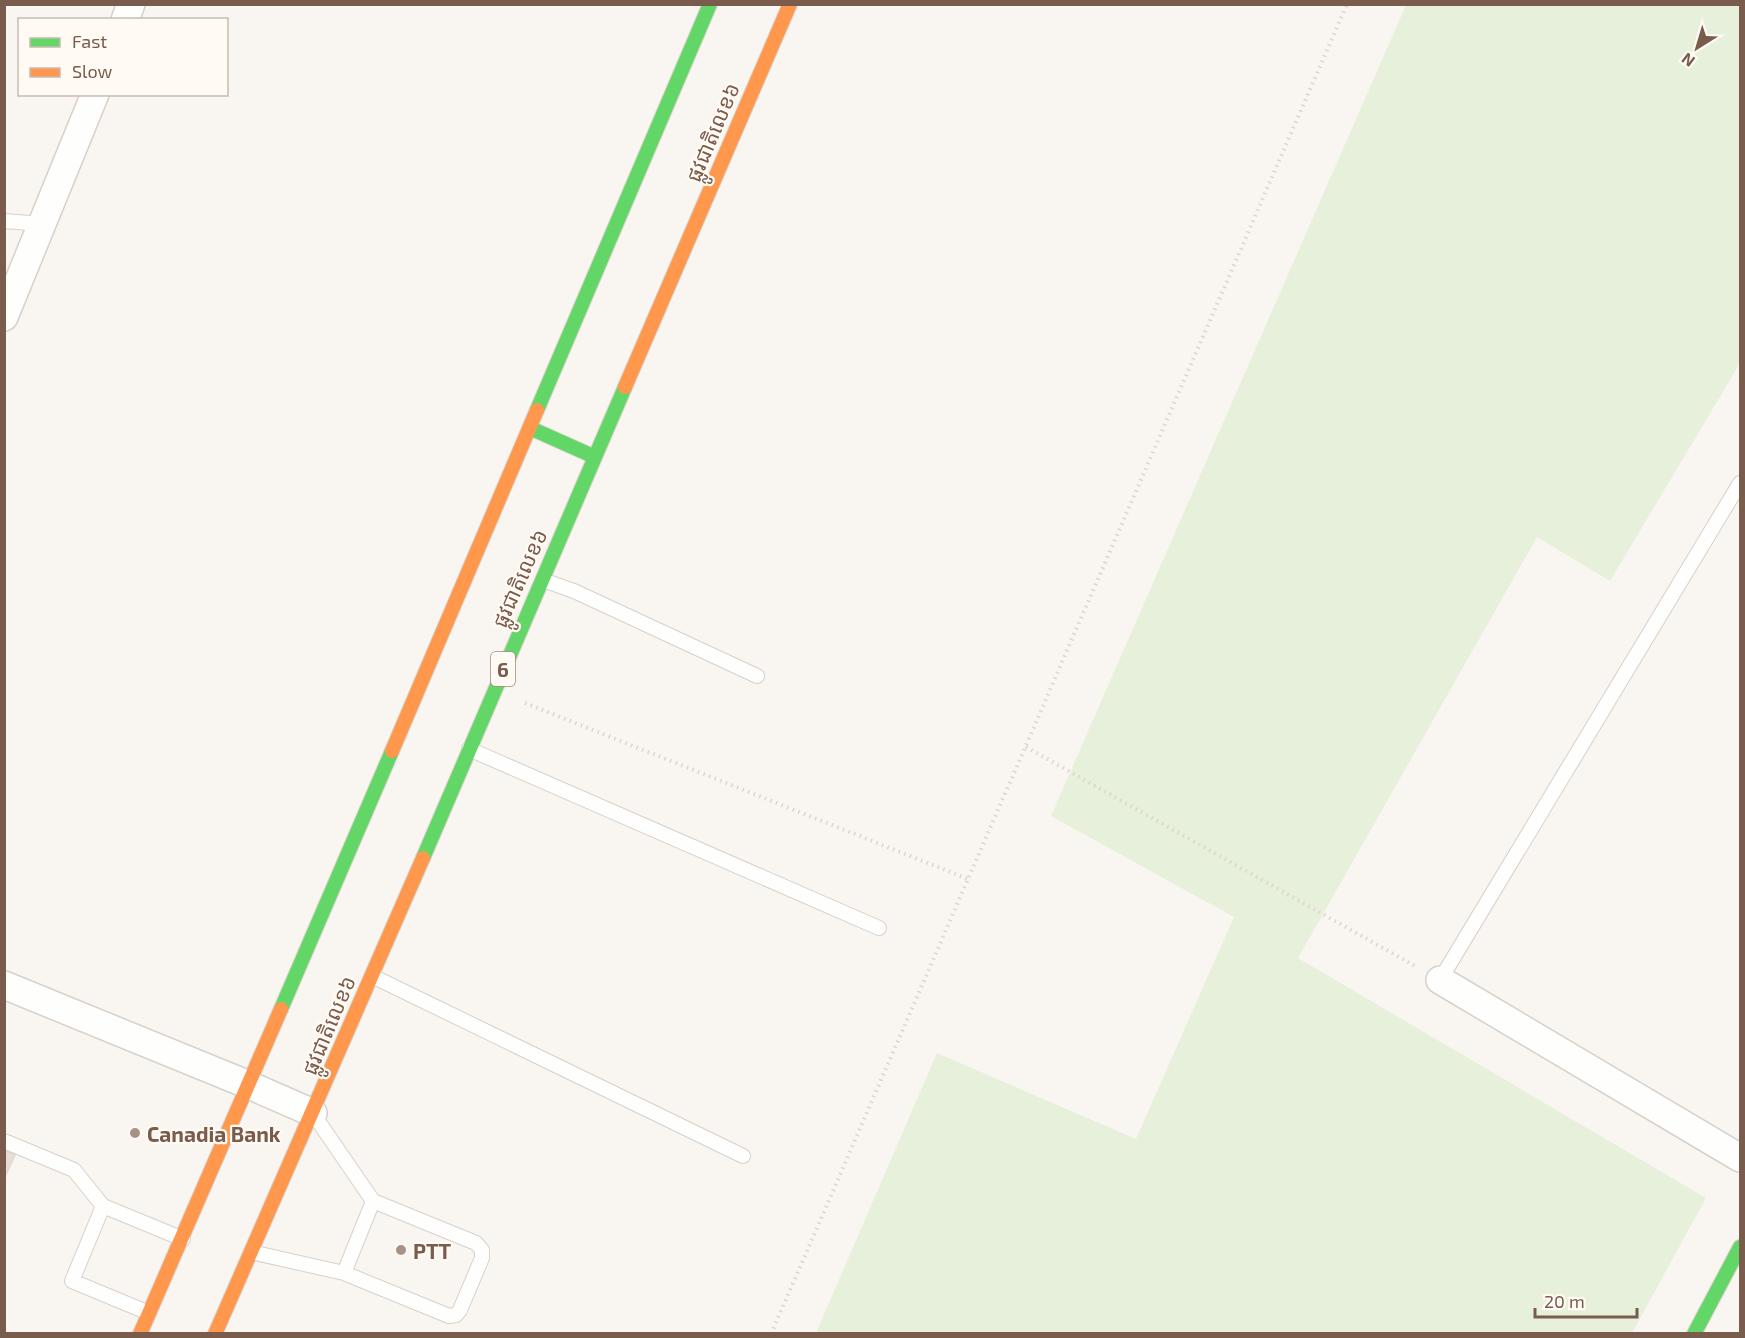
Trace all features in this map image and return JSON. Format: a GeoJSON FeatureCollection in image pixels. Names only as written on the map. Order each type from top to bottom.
{"type":"FeatureCollection","features":[{"type":"Feature","properties":{"kind":"main road"},"geometry":{"type":"LineString","coordinates":[[140,1334],[249,1085],[710,4]]}},
{"type":"Feature","properties":{"kind":"main road","name":"ផ្លូវជាតិលេខ៦"},"geometry":{"type":"LineString","coordinates":[[216,1334],[790,4]]}},
{"type":"Feature","properties":{"kind":"main road"},"geometry":{"type":"LineString","coordinates":[[530,428],[595,457]]}},
{"type":"Feature","properties":{"kind":"main road"},"geometry":{"type":"LineString","coordinates":[[1694,1334],[1740,1247]]}},
{"type":"Feature","properties":{"kind":"street"},"geometry":{"type":"LineString","coordinates":[[4,317],[94,96]]}},
{"type":"Feature","properties":{"kind":"street"},"geometry":{"type":"LineString","coordinates":[[1440,980],[1740,1158]]}},
{"type":"Feature","properties":{"kind":"street"},"geometry":{"type":"LineString","coordinates":[[4,985],[313,1113]]}},
{"type":"Feature","properties":{"kind":"lane"},"geometry":{"type":"LineString","coordinates":[[4,221],[43,224]]}},
{"type":"Feature","properties":{"kind":"lane"},"geometry":{"type":"LineString","coordinates":[[1440,980],[1740,483]]}},
{"type":"Feature","properties":{"kind":"lane"},"geometry":{"type":"LineString","coordinates":[[542,580],[574,591],[757,676]]}},
{"type":"Feature","properties":{"kind":"lane"},"geometry":{"type":"LineString","coordinates":[[469,749],[879,928]]}},
{"type":"Feature","properties":{"kind":"lane"},"geometry":{"type":"LineString","coordinates":[[372,976],[743,1156]]}},
{"type":"Feature","properties":{"kind":"lane"},"geometry":{"type":"LineString","coordinates":[[251,1252],[345,1273],[449,1316],[456,1315],[460,1310],[482,1258],[482,1250],[476,1243],[373,1201],[313,1113]]}},
{"type":"Feature","properties":{"kind":"lane"},"geometry":{"type":"LineString","coordinates":[[4,1141],[74,1170],[103,1206],[183,1239]]}},
{"type":"Feature","properties":{"kind":"lane"},"geometry":{"type":"LineString","coordinates":[[345,1273],[373,1201]]}},
{"type":"Feature","properties":{"kind":"lane"},"geometry":{"type":"LineString","coordinates":[[103,1206],[72,1281],[149,1313]]}},
{"type":"Feature","properties":{"kind":"path"},"geometry":{"type":"LineString","coordinates":[[771,1334],[1347,4]]}},
{"type":"Feature","properties":{"kind":"path"},"geometry":{"type":"LineString","coordinates":[[494,690],[968,879]]}},
{"type":"Feature","properties":{"kind":"path"},"geometry":{"type":"LineString","coordinates":[[1026,747],[1440,980]]}},
{"type":"Feature","properties":{"kind":"green space"},"geometry":{"type":"Polygon","coordinates":[[[1406,5],[1740,5],[1740,363],[1610,581],[1537,537],[1298,958],[1706,1198],[1632,1333],[816,1333],[937,1053],[1136,1139],[1234,917],[1051,816],[1406,5]]]}},
{"type":"Feature","properties":{"kind":"building"},"geometry":{"type":"Polygon","coordinates":[[[4,1150],[15,1155],[4,1179],[4,1150]]]}},
{"type":"Feature","properties":{"kind":"traffic: fast"},"geometry":{"type":"LineString","coordinates":[[537,410],[710,4]]}},
{"type":"Feature","properties":{"kind":"traffic: fast"},"geometry":{"type":"LineString","coordinates":[[423,858],[625,387]]}},
{"type":"Feature","properties":{"kind":"traffic: fast"},"geometry":{"type":"LineString","coordinates":[[530,428],[595,457]]}},
{"type":"Feature","properties":{"kind":"traffic: fast"},"geometry":{"type":"LineString","coordinates":[[281,1009],[392,751]]}},
{"type":"Feature","properties":{"kind":"traffic: fast"},"geometry":{"type":"LineString","coordinates":[[1694,1334],[1740,1247]]}},
{"type":"Feature","properties":{"kind":"traffic: slow"},"geometry":{"type":"LineString","coordinates":[[625,387],[790,4]]}},
{"type":"Feature","properties":{"kind":"traffic: slow"},"geometry":{"type":"LineString","coordinates":[[392,751],[537,410]]}},
{"type":"Feature","properties":{"kind":"traffic: slow"},"geometry":{"type":"LineString","coordinates":[[215,1334],[423,858]]}},
{"type":"Feature","properties":{"kind":"traffic: slow"},"geometry":{"type":"LineString","coordinates":[[140,1334],[281,1009]]}},
{"type":"Feature","properties":{"kind":"place","name":"Canadia Bank"},"geometry":{"type":"Point","coordinates":[135,1133]}},
{"type":"Feature","properties":{"kind":"place","name":"PTT"},"geometry":{"type":"Point","coordinates":[401,1250]}}]}
